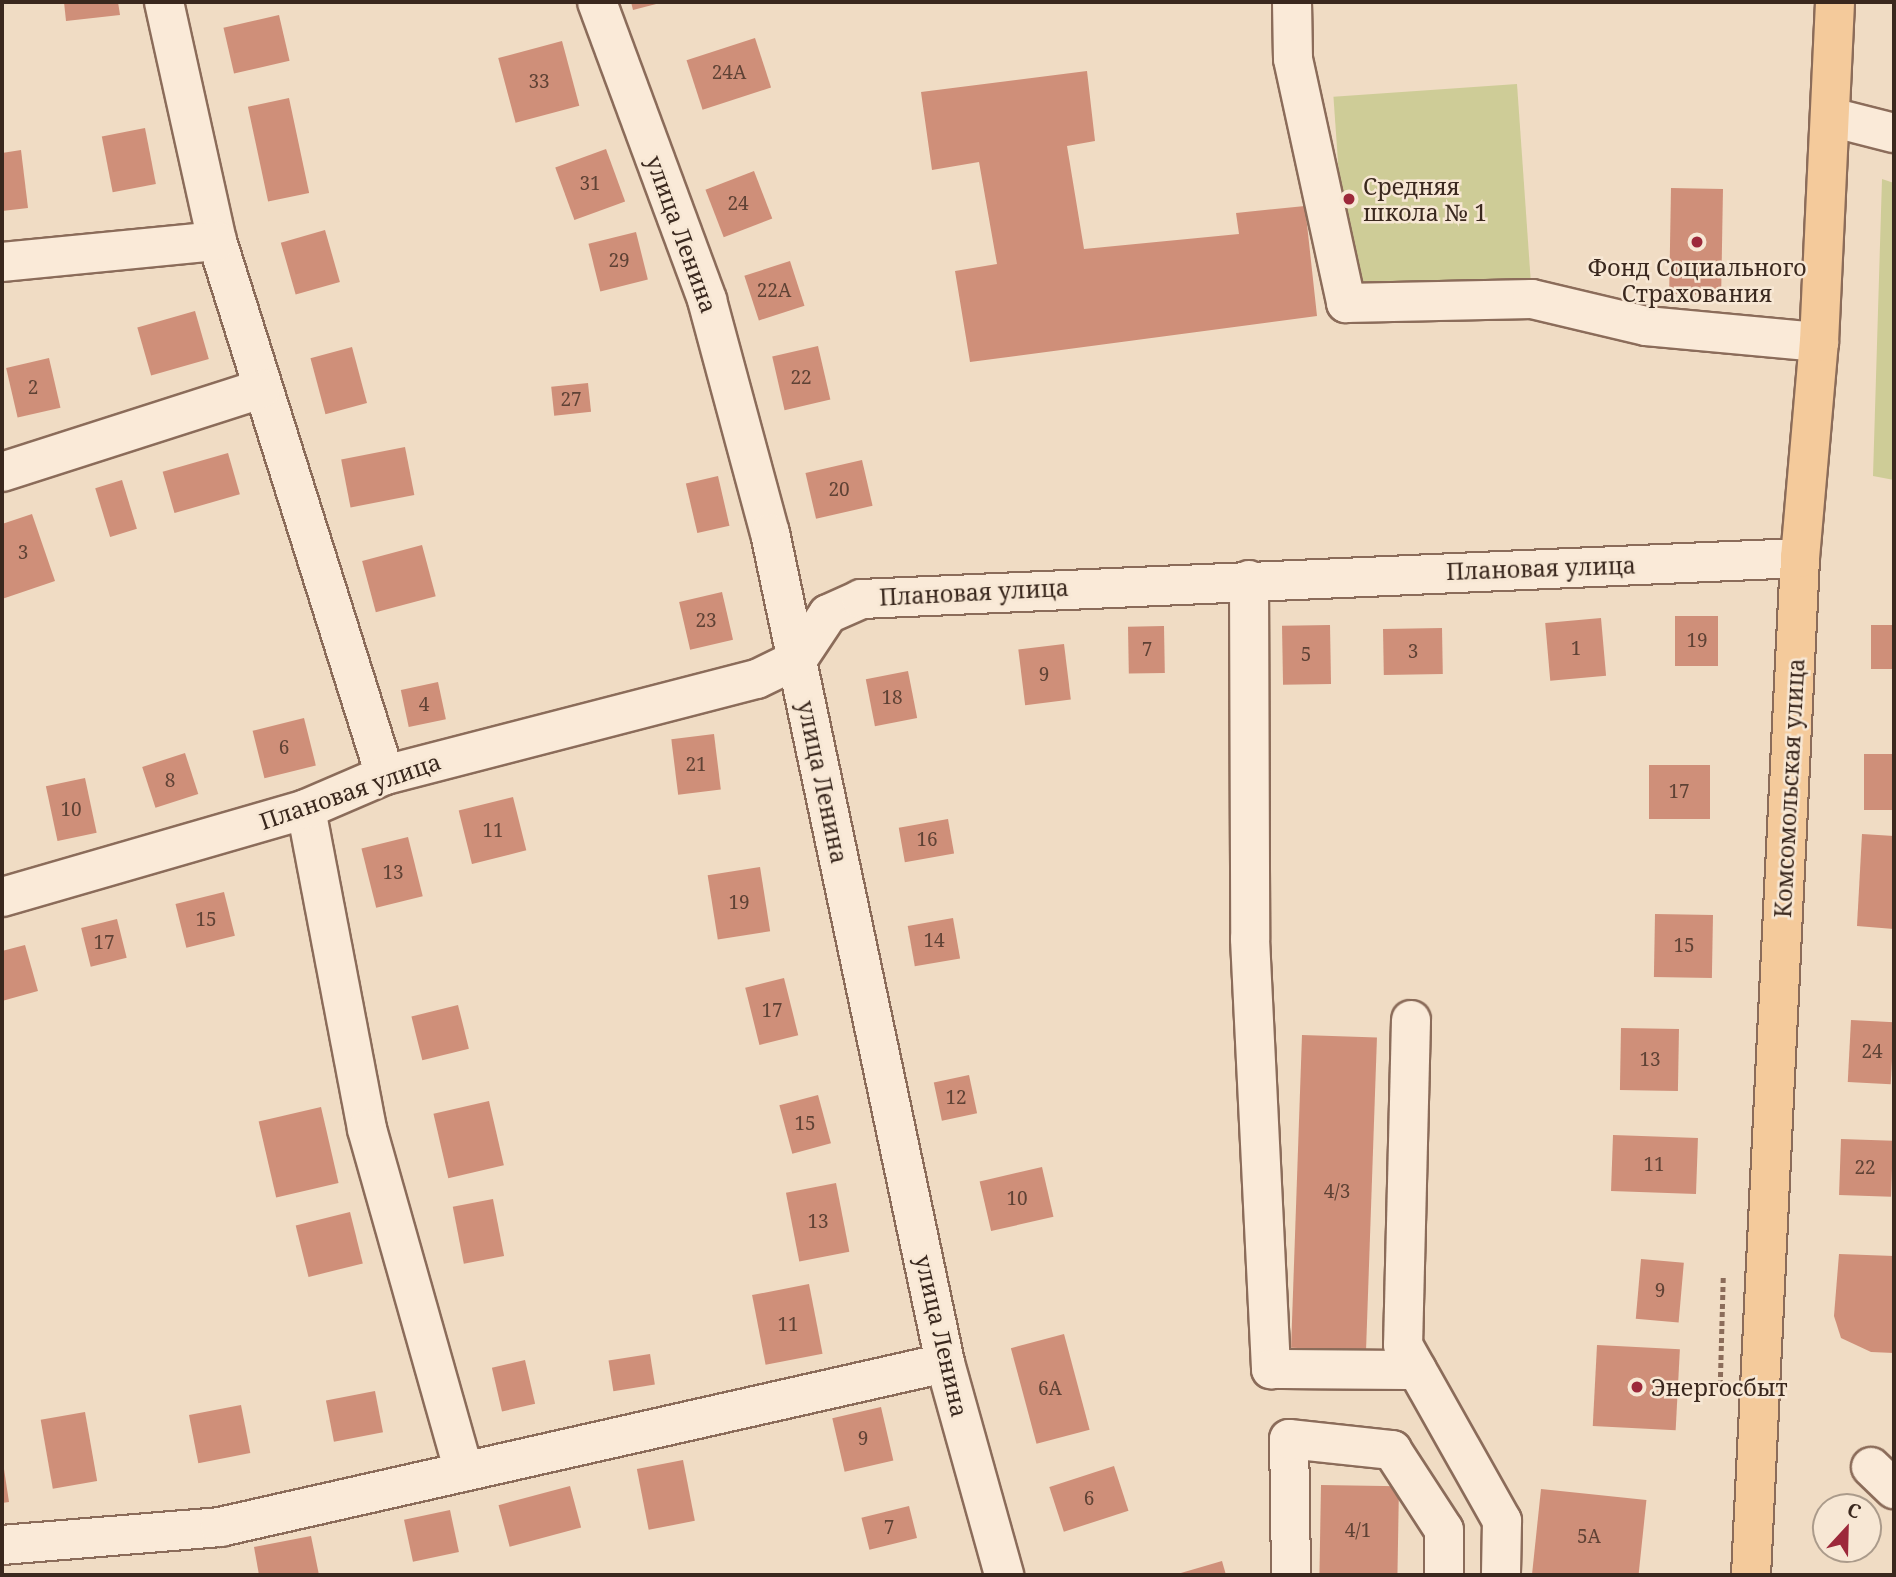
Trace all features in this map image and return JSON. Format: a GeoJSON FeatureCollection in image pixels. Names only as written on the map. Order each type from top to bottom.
{"type":"FeatureCollection","features":[{"type":"Feature","properties":{"kind":"main road","name":"Комсомольская улица"},"geometry":{"type":"LineString","coordinates":[[1751,1575],[1800,558],[1819,342],[1835,2]]}},
{"type":"Feature","properties":{"kind":"street"},"geometry":{"type":"LineString","coordinates":[[164,2],[217,241],[261,389],[385,775]]}},
{"type":"Feature","properties":{"kind":"street","name":"улица Ленина"},"geometry":{"type":"LineString","coordinates":[[597,2],[707,300],[770,533],[945,1363],[1003,1572]]}},
{"type":"Feature","properties":{"kind":"street"},"geometry":{"type":"LineString","coordinates":[[1292,2],[1293,59],[1346,303],[1532,299],[1646,326],[1819,342]]}},
{"type":"Feature","properties":{"kind":"street"},"geometry":{"type":"LineString","coordinates":[[1831,117],[1894,133]]}},
{"type":"Feature","properties":{"kind":"street"},"geometry":{"type":"LineString","coordinates":[[2,262],[217,241]]}},
{"type":"Feature","properties":{"kind":"street"},"geometry":{"type":"LineString","coordinates":[[2,472],[261,389]]}},
{"type":"Feature","properties":{"kind":"street","name":"Плановая улица"},"geometry":{"type":"LineString","coordinates":[[2,897],[306,809],[385,775],[757,679],[797,659],[828,614],[861,599],[1800,558]]}},
{"type":"Feature","properties":{"kind":"street"},"geometry":{"type":"LineString","coordinates":[[1249,580],[1250,939],[1271,1368],[1417,1370]]}},
{"type":"Feature","properties":{"kind":"street"},"geometry":{"type":"LineString","coordinates":[[306,809],[366,1129],[464,1472]]}},
{"type":"Feature","properties":{"kind":"street"},"geometry":{"type":"LineString","coordinates":[[1411,1020],[1403,1345],[1502,1521],[1501,1575]]}},
{"type":"Feature","properties":{"kind":"street"},"geometry":{"type":"LineString","coordinates":[[2,1545],[220,1527],[945,1363]]}},
{"type":"Feature","properties":{"kind":"street"},"geometry":{"type":"LineString","coordinates":[[1291,1575],[1289,1438],[1392,1450],[1444,1530],[1444,1575]]}},
{"type":"Feature","properties":{"kind":"shaded area"},"geometry":{"type":"Polygon","coordinates":[[[1517,84],[1531,280],[1347,292],[1333,97],[1517,84]]]}},
{"type":"Feature","properties":{"kind":"shaded area"},"geometry":{"type":"Polygon","coordinates":[[[1882,179],[1894,183],[1894,480],[1873,476],[1882,179]]]}},
{"type":"Feature","properties":{"kind":"building"},"geometry":{"type":"Polygon","coordinates":[[[64,2],[118,2],[120,15],[66,21],[64,2]]]}},
{"type":"Feature","properties":{"kind":"building"},"geometry":{"type":"Polygon","coordinates":[[[631,2],[660,2],[660,3],[633,10],[631,2]]]}},
{"type":"Feature","properties":{"kind":"building"},"geometry":{"type":"Polygon","coordinates":[[[279,15],[290,61],[234,74],[223,28],[279,15]]]}},
{"type":"Feature","properties":{"kind":"building"},"geometry":{"type":"Polygon","coordinates":[[[755,38],[771,87],[703,110],[687,60],[755,38]]]}},
{"type":"Feature","properties":{"kind":"building"},"geometry":{"type":"Polygon","coordinates":[[[562,41],[579,106],[516,123],[498,58],[562,41]]]}},
{"type":"Feature","properties":{"kind":"building"},"geometry":{"type":"Polygon","coordinates":[[[1087,71],[1095,141],[1067,146],[1084,249],[1239,234],[1236,213],[1305,206],[1317,316],[970,362],[955,271],[997,264],[979,162],[932,170],[921,92],[1087,71]]]}},
{"type":"Feature","properties":{"kind":"building"},"geometry":{"type":"Polygon","coordinates":[[[289,98],[309,193],[268,202],[248,107],[289,98]]]}},
{"type":"Feature","properties":{"kind":"building"},"geometry":{"type":"Polygon","coordinates":[[[145,128],[156,184],[113,192],[102,136],[145,128]]]}},
{"type":"Feature","properties":{"kind":"building"},"geometry":{"type":"Polygon","coordinates":[[[606,149],[625,202],[574,220],[555,167],[606,149]]]}},
{"type":"Feature","properties":{"kind":"building"},"geometry":{"type":"Polygon","coordinates":[[[21,150],[28,208],[2,211],[2,153],[21,150]]]}},
{"type":"Feature","properties":{"kind":"building"},"geometry":{"type":"Polygon","coordinates":[[[754,171],[772,219],[724,237],[705,190],[754,171]]]}},
{"type":"Feature","properties":{"kind":"building","name":"Фонд Социального Страхования"},"geometry":{"type":"Polygon","coordinates":[[[1671,188],[1723,189],[1721,295],[1669,294],[1671,188]]]}},
{"type":"Feature","properties":{"kind":"building"},"geometry":{"type":"Polygon","coordinates":[[[325,230],[340,282],[296,295],[281,243],[325,230]]]}},
{"type":"Feature","properties":{"kind":"building"},"geometry":{"type":"Polygon","coordinates":[[[636,232],[648,280],[600,291],[588,244],[636,232]]]}},
{"type":"Feature","properties":{"kind":"building"},"geometry":{"type":"Polygon","coordinates":[[[790,261],[805,306],[759,321],[744,276],[790,261]]]}},
{"type":"Feature","properties":{"kind":"building"},"geometry":{"type":"Polygon","coordinates":[[[195,311],[209,359],[151,376],[137,328],[195,311]]]}},
{"type":"Feature","properties":{"kind":"building"},"geometry":{"type":"Polygon","coordinates":[[[818,346],[830,400],[785,410],[772,357],[818,346]]]}},
{"type":"Feature","properties":{"kind":"building"},"geometry":{"type":"Polygon","coordinates":[[[352,347],[367,403],[325,414],[310,358],[352,347]]]}},
{"type":"Feature","properties":{"kind":"building"},"geometry":{"type":"Polygon","coordinates":[[[49,358],[60,408],[18,418],[6,368],[49,358]]]}},
{"type":"Feature","properties":{"kind":"building"},"geometry":{"type":"Polygon","coordinates":[[[588,383],[591,412],[554,416],[551,387],[588,383]]]}},
{"type":"Feature","properties":{"kind":"building"},"geometry":{"type":"Polygon","coordinates":[[[405,447],[414,495],[351,508],[341,459],[405,447]]]}},
{"type":"Feature","properties":{"kind":"building"},"geometry":{"type":"Polygon","coordinates":[[[228,453],[240,494],[174,513],[163,472],[228,453]]]}},
{"type":"Feature","properties":{"kind":"building"},"geometry":{"type":"Polygon","coordinates":[[[862,460],[873,506],[816,519],[805,473],[862,460]]]}},
{"type":"Feature","properties":{"kind":"building"},"geometry":{"type":"Polygon","coordinates":[[[718,476],[729,526],[697,533],[686,483],[718,476]]]}},
{"type":"Feature","properties":{"kind":"building"},"geometry":{"type":"Polygon","coordinates":[[[122,480],[137,529],[110,537],[95,488],[122,480]]]}},
{"type":"Feature","properties":{"kind":"building"},"geometry":{"type":"Polygon","coordinates":[[[32,514],[55,581],[2,599],[2,524],[32,514]]]}},
{"type":"Feature","properties":{"kind":"building"},"geometry":{"type":"Polygon","coordinates":[[[422,545],[436,596],[376,612],[362,561],[422,545]]]}},
{"type":"Feature","properties":{"kind":"building"},"geometry":{"type":"Polygon","coordinates":[[[722,592],[733,640],[690,650],[679,602],[722,592]]]}},
{"type":"Feature","properties":{"kind":"building"},"geometry":{"type":"Polygon","coordinates":[[[1675,616],[1718,616],[1718,666],[1675,666],[1675,616]]]}},
{"type":"Feature","properties":{"kind":"building"},"geometry":{"type":"Polygon","coordinates":[[[1601,618],[1606,676],[1550,681],[1545,623],[1601,618]]]}},
{"type":"Feature","properties":{"kind":"building"},"geometry":{"type":"Polygon","coordinates":[[[1330,625],[1331,684],[1283,685],[1282,626],[1330,625]]]}},
{"type":"Feature","properties":{"kind":"building"},"geometry":{"type":"Polygon","coordinates":[[[1871,625],[1894,625],[1894,669],[1871,669],[1871,625]]]}},
{"type":"Feature","properties":{"kind":"building"},"geometry":{"type":"Polygon","coordinates":[[[1164,626],[1165,673],[1129,674],[1128,627],[1164,626]]]}},
{"type":"Feature","properties":{"kind":"building"},"geometry":{"type":"Polygon","coordinates":[[[1442,628],[1443,674],[1384,675],[1383,629],[1442,628]]]}},
{"type":"Feature","properties":{"kind":"building"},"geometry":{"type":"Polygon","coordinates":[[[1064,644],[1071,700],[1025,705],[1018,650],[1064,644]]]}},
{"type":"Feature","properties":{"kind":"building"},"geometry":{"type":"Polygon","coordinates":[[[908,671],[917,718],[875,726],[866,679],[908,671]]]}},
{"type":"Feature","properties":{"kind":"building"},"geometry":{"type":"Polygon","coordinates":[[[438,682],[446,719],[409,727],[401,690],[438,682]]]}},
{"type":"Feature","properties":{"kind":"building"},"geometry":{"type":"Polygon","coordinates":[[[304,718],[316,766],[264,778],[253,731],[304,718]]]}},
{"type":"Feature","properties":{"kind":"building"},"geometry":{"type":"Polygon","coordinates":[[[714,734],[721,790],[678,795],[671,739],[714,734]]]}},
{"type":"Feature","properties":{"kind":"building"},"geometry":{"type":"Polygon","coordinates":[[[185,753],[198,794],[155,808],[142,767],[185,753]]]}},
{"type":"Feature","properties":{"kind":"building"},"geometry":{"type":"Polygon","coordinates":[[[1864,754],[1894,754],[1894,810],[1864,810],[1864,754]]]}},
{"type":"Feature","properties":{"kind":"building"},"geometry":{"type":"Polygon","coordinates":[[[1649,765],[1710,765],[1710,819],[1649,819],[1649,765]]]}},
{"type":"Feature","properties":{"kind":"building"},"geometry":{"type":"Polygon","coordinates":[[[85,778],[97,833],[58,841],[46,786],[85,778]]]}},
{"type":"Feature","properties":{"kind":"building"},"geometry":{"type":"Polygon","coordinates":[[[513,797],[526,850],[472,864],[459,811],[513,797]]]}},
{"type":"Feature","properties":{"kind":"building"},"geometry":{"type":"Polygon","coordinates":[[[948,819],[954,853],[905,862],[899,828],[948,819]]]}},
{"type":"Feature","properties":{"kind":"building"},"geometry":{"type":"Polygon","coordinates":[[[1862,834],[1894,836],[1894,929],[1857,926],[1862,834]]]}},
{"type":"Feature","properties":{"kind":"building"},"geometry":{"type":"Polygon","coordinates":[[[408,837],[423,896],[376,908],[361,849],[408,837]]]}},
{"type":"Feature","properties":{"kind":"building"},"geometry":{"type":"Polygon","coordinates":[[[760,867],[770,931],[718,939],[708,875],[760,867]]]}},
{"type":"Feature","properties":{"kind":"building"},"geometry":{"type":"Polygon","coordinates":[[[224,892],[235,936],[186,948],[175,904],[224,892]]]}},
{"type":"Feature","properties":{"kind":"building"},"geometry":{"type":"Polygon","coordinates":[[[1655,914],[1713,915],[1712,978],[1654,977],[1655,914]]]}},
{"type":"Feature","properties":{"kind":"building"},"geometry":{"type":"Polygon","coordinates":[[[953,918],[960,958],[915,966],[908,926],[953,918]]]}},
{"type":"Feature","properties":{"kind":"building"},"geometry":{"type":"Polygon","coordinates":[[[117,919],[127,958],[91,967],[81,928],[117,919]]]}},
{"type":"Feature","properties":{"kind":"building"},"geometry":{"type":"Polygon","coordinates":[[[25,945],[38,991],[2,1001],[2,951],[25,945]]]}},
{"type":"Feature","properties":{"kind":"building"},"geometry":{"type":"Polygon","coordinates":[[[784,978],[798,1035],[759,1045],[745,988],[784,978]]]}},
{"type":"Feature","properties":{"kind":"building"},"geometry":{"type":"Polygon","coordinates":[[[458,1005],[469,1049],[422,1060],[411,1017],[458,1005]]]}},
{"type":"Feature","properties":{"kind":"building"},"geometry":{"type":"Polygon","coordinates":[[[1851,1020],[1894,1022],[1891,1084],[1848,1082],[1851,1020]]]}},
{"type":"Feature","properties":{"kind":"building"},"geometry":{"type":"Polygon","coordinates":[[[1621,1028],[1679,1029],[1678,1091],[1620,1090],[1621,1028]]]}},
{"type":"Feature","properties":{"kind":"building"},"geometry":{"type":"Polygon","coordinates":[[[1302,1035],[1377,1038],[1366,1350],[1291,1348],[1302,1035]]]}},
{"type":"Feature","properties":{"kind":"building"},"geometry":{"type":"Polygon","coordinates":[[[969,1075],[977,1113],[942,1121],[934,1082],[969,1075]]]}},
{"type":"Feature","properties":{"kind":"building"},"geometry":{"type":"Polygon","coordinates":[[[818,1095],[831,1143],[792,1154],[779,1105],[818,1095]]]}},
{"type":"Feature","properties":{"kind":"building"},"geometry":{"type":"Polygon","coordinates":[[[489,1101],[504,1165],[448,1178],[433,1114],[489,1101]]]}},
{"type":"Feature","properties":{"kind":"building"},"geometry":{"type":"Polygon","coordinates":[[[321,1107],[339,1183],[276,1197],[259,1121],[321,1107]]]}},
{"type":"Feature","properties":{"kind":"building"},"geometry":{"type":"Polygon","coordinates":[[[1613,1135],[1698,1138],[1696,1194],[1611,1191],[1613,1135]]]}},
{"type":"Feature","properties":{"kind":"building"},"geometry":{"type":"Polygon","coordinates":[[[1841,1139],[1893,1141],[1891,1197],[1839,1195],[1841,1139]]]}},
{"type":"Feature","properties":{"kind":"building"},"geometry":{"type":"Polygon","coordinates":[[[1042,1167],[1053,1217],[991,1231],[980,1181],[1042,1167]]]}},
{"type":"Feature","properties":{"kind":"building"},"geometry":{"type":"Polygon","coordinates":[[[836,1183],[849,1252],[799,1261],[786,1193],[836,1183]]]}},
{"type":"Feature","properties":{"kind":"building"},"geometry":{"type":"Polygon","coordinates":[[[493,1199],[504,1256],[464,1264],[453,1207],[493,1199]]]}},
{"type":"Feature","properties":{"kind":"building"},"geometry":{"type":"Polygon","coordinates":[[[350,1212],[363,1263],[308,1277],[296,1226],[350,1212]]]}},
{"type":"Feature","properties":{"kind":"building"},"geometry":{"type":"Polygon","coordinates":[[[1839,1254],[1894,1256],[1894,1353],[1871,1352],[1841,1338],[1834,1316],[1839,1254]]]}},
{"type":"Feature","properties":{"kind":"building"},"geometry":{"type":"Polygon","coordinates":[[[1641,1259],[1684,1263],[1679,1323],[1636,1319],[1641,1259]]]}},
{"type":"Feature","properties":{"kind":"building"},"geometry":{"type":"Polygon","coordinates":[[[809,1284],[823,1354],[766,1365],[752,1295],[809,1284]]]}},
{"type":"Feature","properties":{"kind":"building"},"geometry":{"type":"Polygon","coordinates":[[[1064,1334],[1090,1430],[1036,1444],[1011,1348],[1064,1334]]]}},
{"type":"Feature","properties":{"kind":"building","name":"Энергосбыт"},"geometry":{"type":"Polygon","coordinates":[[[1597,1345],[1680,1349],[1676,1430],[1593,1426],[1597,1345]]]}},
{"type":"Feature","properties":{"kind":"building"},"geometry":{"type":"Polygon","coordinates":[[[650,1354],[655,1385],[613,1391],[609,1361],[650,1354]]]}},
{"type":"Feature","properties":{"kind":"building"},"geometry":{"type":"Polygon","coordinates":[[[525,1360],[535,1404],[502,1411],[492,1368],[525,1360]]]}},
{"type":"Feature","properties":{"kind":"building"},"geometry":{"type":"Polygon","coordinates":[[[375,1391],[383,1432],[334,1442],[326,1401],[375,1391]]]}},
{"type":"Feature","properties":{"kind":"building"},"geometry":{"type":"Polygon","coordinates":[[[241,1405],[250,1453],[198,1463],[189,1415],[241,1405]]]}},
{"type":"Feature","properties":{"kind":"building"},"geometry":{"type":"Polygon","coordinates":[[[881,1407],[893,1461],[845,1472],[832,1418],[881,1407]]]}},
{"type":"Feature","properties":{"kind":"building"},"geometry":{"type":"Polygon","coordinates":[[[85,1412],[97,1481],[53,1489],[41,1420],[85,1412]]]}},
{"type":"Feature","properties":{"kind":"building"},"geometry":{"type":"Polygon","coordinates":[[[2,1456],[9,1502],[2,1503],[2,1456]]]}},
{"type":"Feature","properties":{"kind":"building"},"geometry":{"type":"Polygon","coordinates":[[[683,1460],[695,1521],[649,1530],[637,1469],[683,1460]]]}},
{"type":"Feature","properties":{"kind":"building"},"geometry":{"type":"Polygon","coordinates":[[[1114,1466],[1129,1511],[1064,1532],[1049,1487],[1114,1466]]]}},
{"type":"Feature","properties":{"kind":"building"},"geometry":{"type":"Polygon","coordinates":[[[1321,1485],[1399,1486],[1397,1575],[1319,1575],[1321,1485]]]}},
{"type":"Feature","properties":{"kind":"building"},"geometry":{"type":"Polygon","coordinates":[[[570,1486],[581,1528],[510,1547],[499,1505],[570,1486]]]}},
{"type":"Feature","properties":{"kind":"building"},"geometry":{"type":"Polygon","coordinates":[[[1541,1489],[1646,1500],[1639,1575],[1532,1575],[1541,1489]]]}},
{"type":"Feature","properties":{"kind":"building"},"geometry":{"type":"Polygon","coordinates":[[[909,1506],[917,1538],[869,1550],[861,1518],[909,1506]]]}},
{"type":"Feature","properties":{"kind":"building"},"geometry":{"type":"Polygon","coordinates":[[[450,1510],[459,1552],[413,1562],[404,1520],[450,1510]]]}},
{"type":"Feature","properties":{"kind":"building"},"geometry":{"type":"Polygon","coordinates":[[[311,1536],[319,1575],[259,1575],[254,1547],[311,1536]]]}},
{"type":"Feature","properties":{"kind":"building"},"geometry":{"type":"Polygon","coordinates":[[[1222,1561],[1226,1575],[1174,1575],[1222,1561]]]}},
{"type":"Feature","properties":{"kind":"place","name":"Средняя школа № 1"},"geometry":{"type":"Point","coordinates":[1349,199]}},
{"type":"Feature","properties":{"kind":"place","name":"Фонд Социального Страхования"},"geometry":{"type":"Point","coordinates":[1697,242]}},
{"type":"Feature","properties":{"kind":"place","name":"Энергосбыт"},"geometry":{"type":"Point","coordinates":[1637,1387]}}]}
